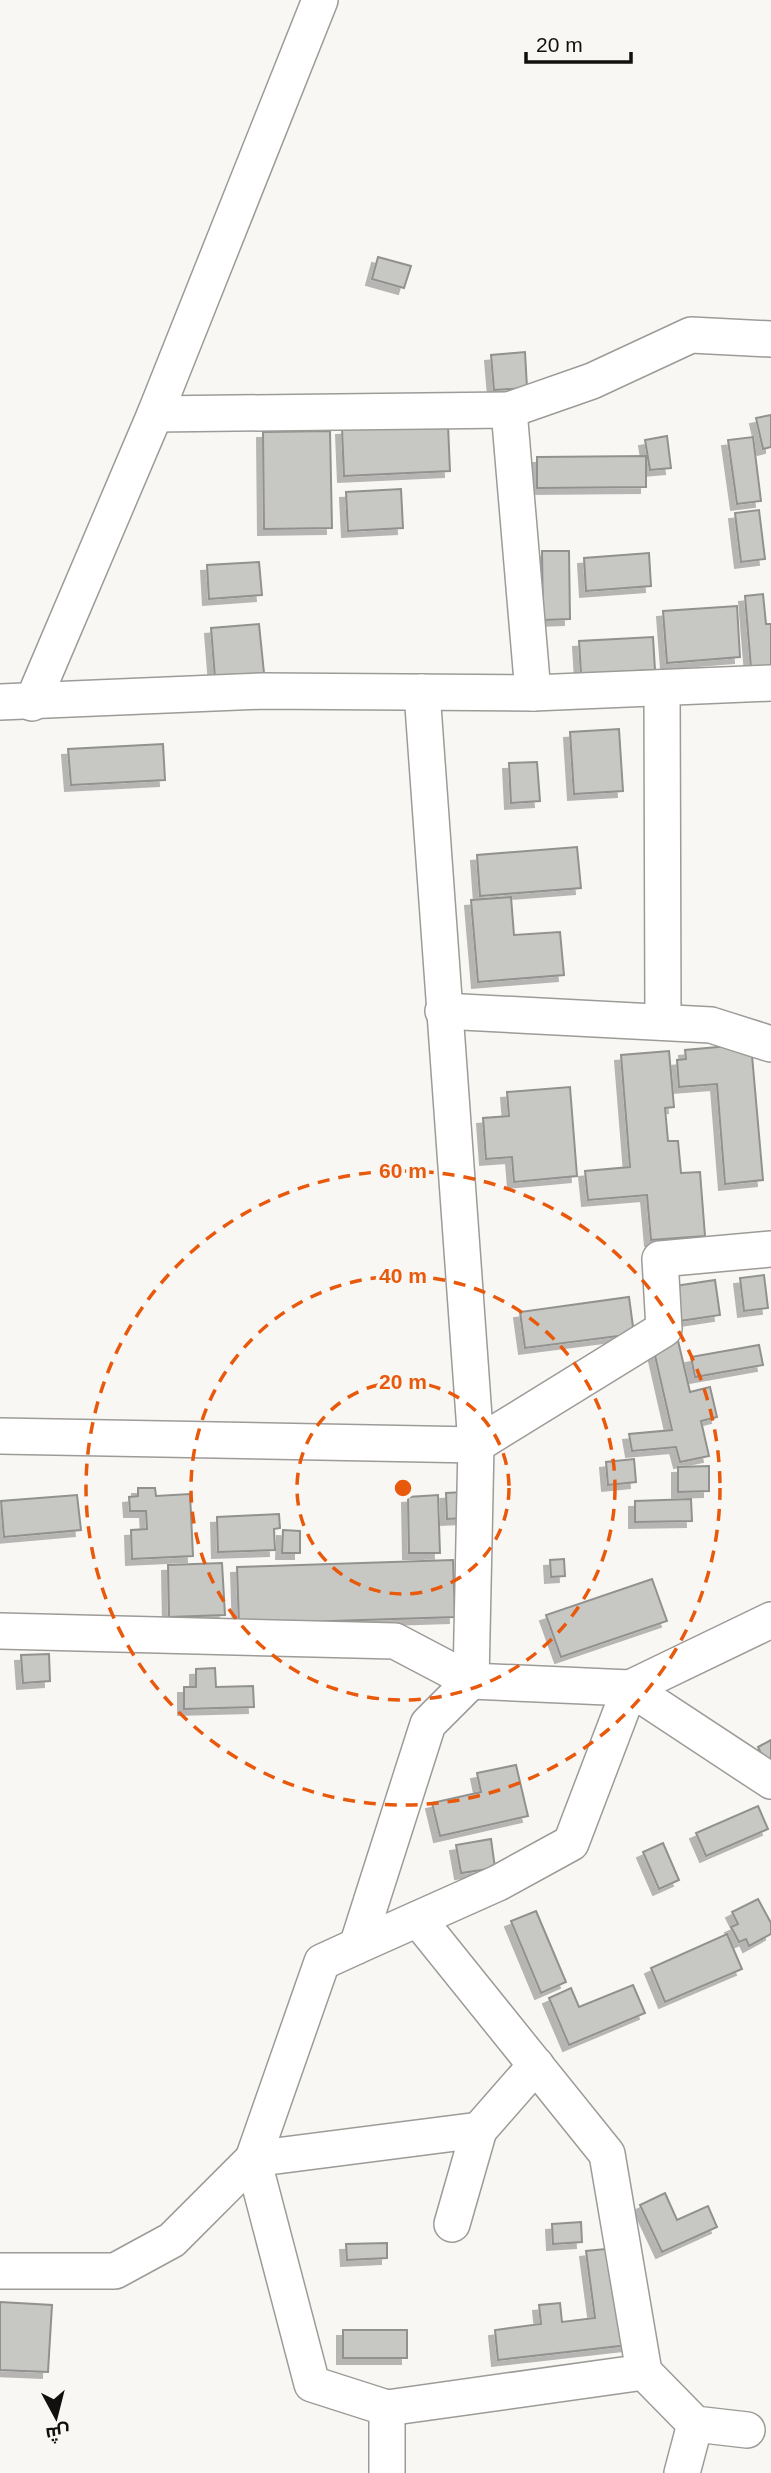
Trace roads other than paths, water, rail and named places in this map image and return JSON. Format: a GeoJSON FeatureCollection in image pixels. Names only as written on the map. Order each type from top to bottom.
{"type":"FeatureCollection","features":[{"type":"Feature","properties":{"kind":"street"},"geometry":{"type":"LineString","coordinates":[[320,0],[155,414],[16,702],[263,691],[533,693],[771,683]]}},
{"type":"Feature","properties":{"kind":"street"},"geometry":{"type":"LineString","coordinates":[[155,414],[509,410],[592,381],[691,335],[771,339]]}},
{"type":"Feature","properties":{"kind":"street"},"geometry":{"type":"LineString","coordinates":[[509,410],[533,693]]}},
{"type":"Feature","properties":{"kind":"street"},"geometry":{"type":"LineString","coordinates":[[662,688],[663,1022]]}},
{"type":"Feature","properties":{"kind":"street"},"geometry":{"type":"LineString","coordinates":[[357,1946],[428,1724],[471,1681],[475,1445],[422,692]]}},
{"type":"Feature","properties":{"kind":"street"},"geometry":{"type":"LineString","coordinates":[[443,1011],[711,1025],[771,1044]]}},
{"type":"Feature","properties":{"kind":"street"},"geometry":{"type":"LineString","coordinates":[[0,1436],[475,1445],[664,1329],[660,1259],[771,1249]]}},
{"type":"Feature","properties":{"kind":"street"},"geometry":{"type":"LineString","coordinates":[[0,1631],[395,1641],[471,1681],[630,1688],[771,1620]]}},
{"type":"Feature","properties":{"kind":"street"},"geometry":{"type":"LineString","coordinates":[[630,1688],[771,1781]]}},
{"type":"Feature","properties":{"kind":"street"},"geometry":{"type":"LineString","coordinates":[[0,2271],[115,2272],[172,2240],[253,2159],[322,1962],[498,1883],[571,1843],[630,1688]]}},
{"type":"Feature","properties":{"kind":"street"},"geometry":{"type":"LineString","coordinates":[[418,1919],[607,2154],[644,2372],[695,2424],[747,2430]]}},
{"type":"Feature","properties":{"kind":"street"},"geometry":{"type":"LineString","coordinates":[[452,2224],[479,2130],[536,2065]]}},
{"type":"Feature","properties":{"kind":"street"},"geometry":{"type":"LineString","coordinates":[[253,2159],[479,2130]]}},
{"type":"Feature","properties":{"kind":"street"},"geometry":{"type":"LineString","coordinates":[[253,2159],[312,2384],[387,2408],[644,2372]]}},
{"type":"Feature","properties":{"kind":"street"},"geometry":{"type":"LineString","coordinates":[[387,2408],[387,2473]]}},
{"type":"Feature","properties":{"kind":"street"},"geometry":{"type":"LineString","coordinates":[[682,2473],[695,2424]]}}]}
